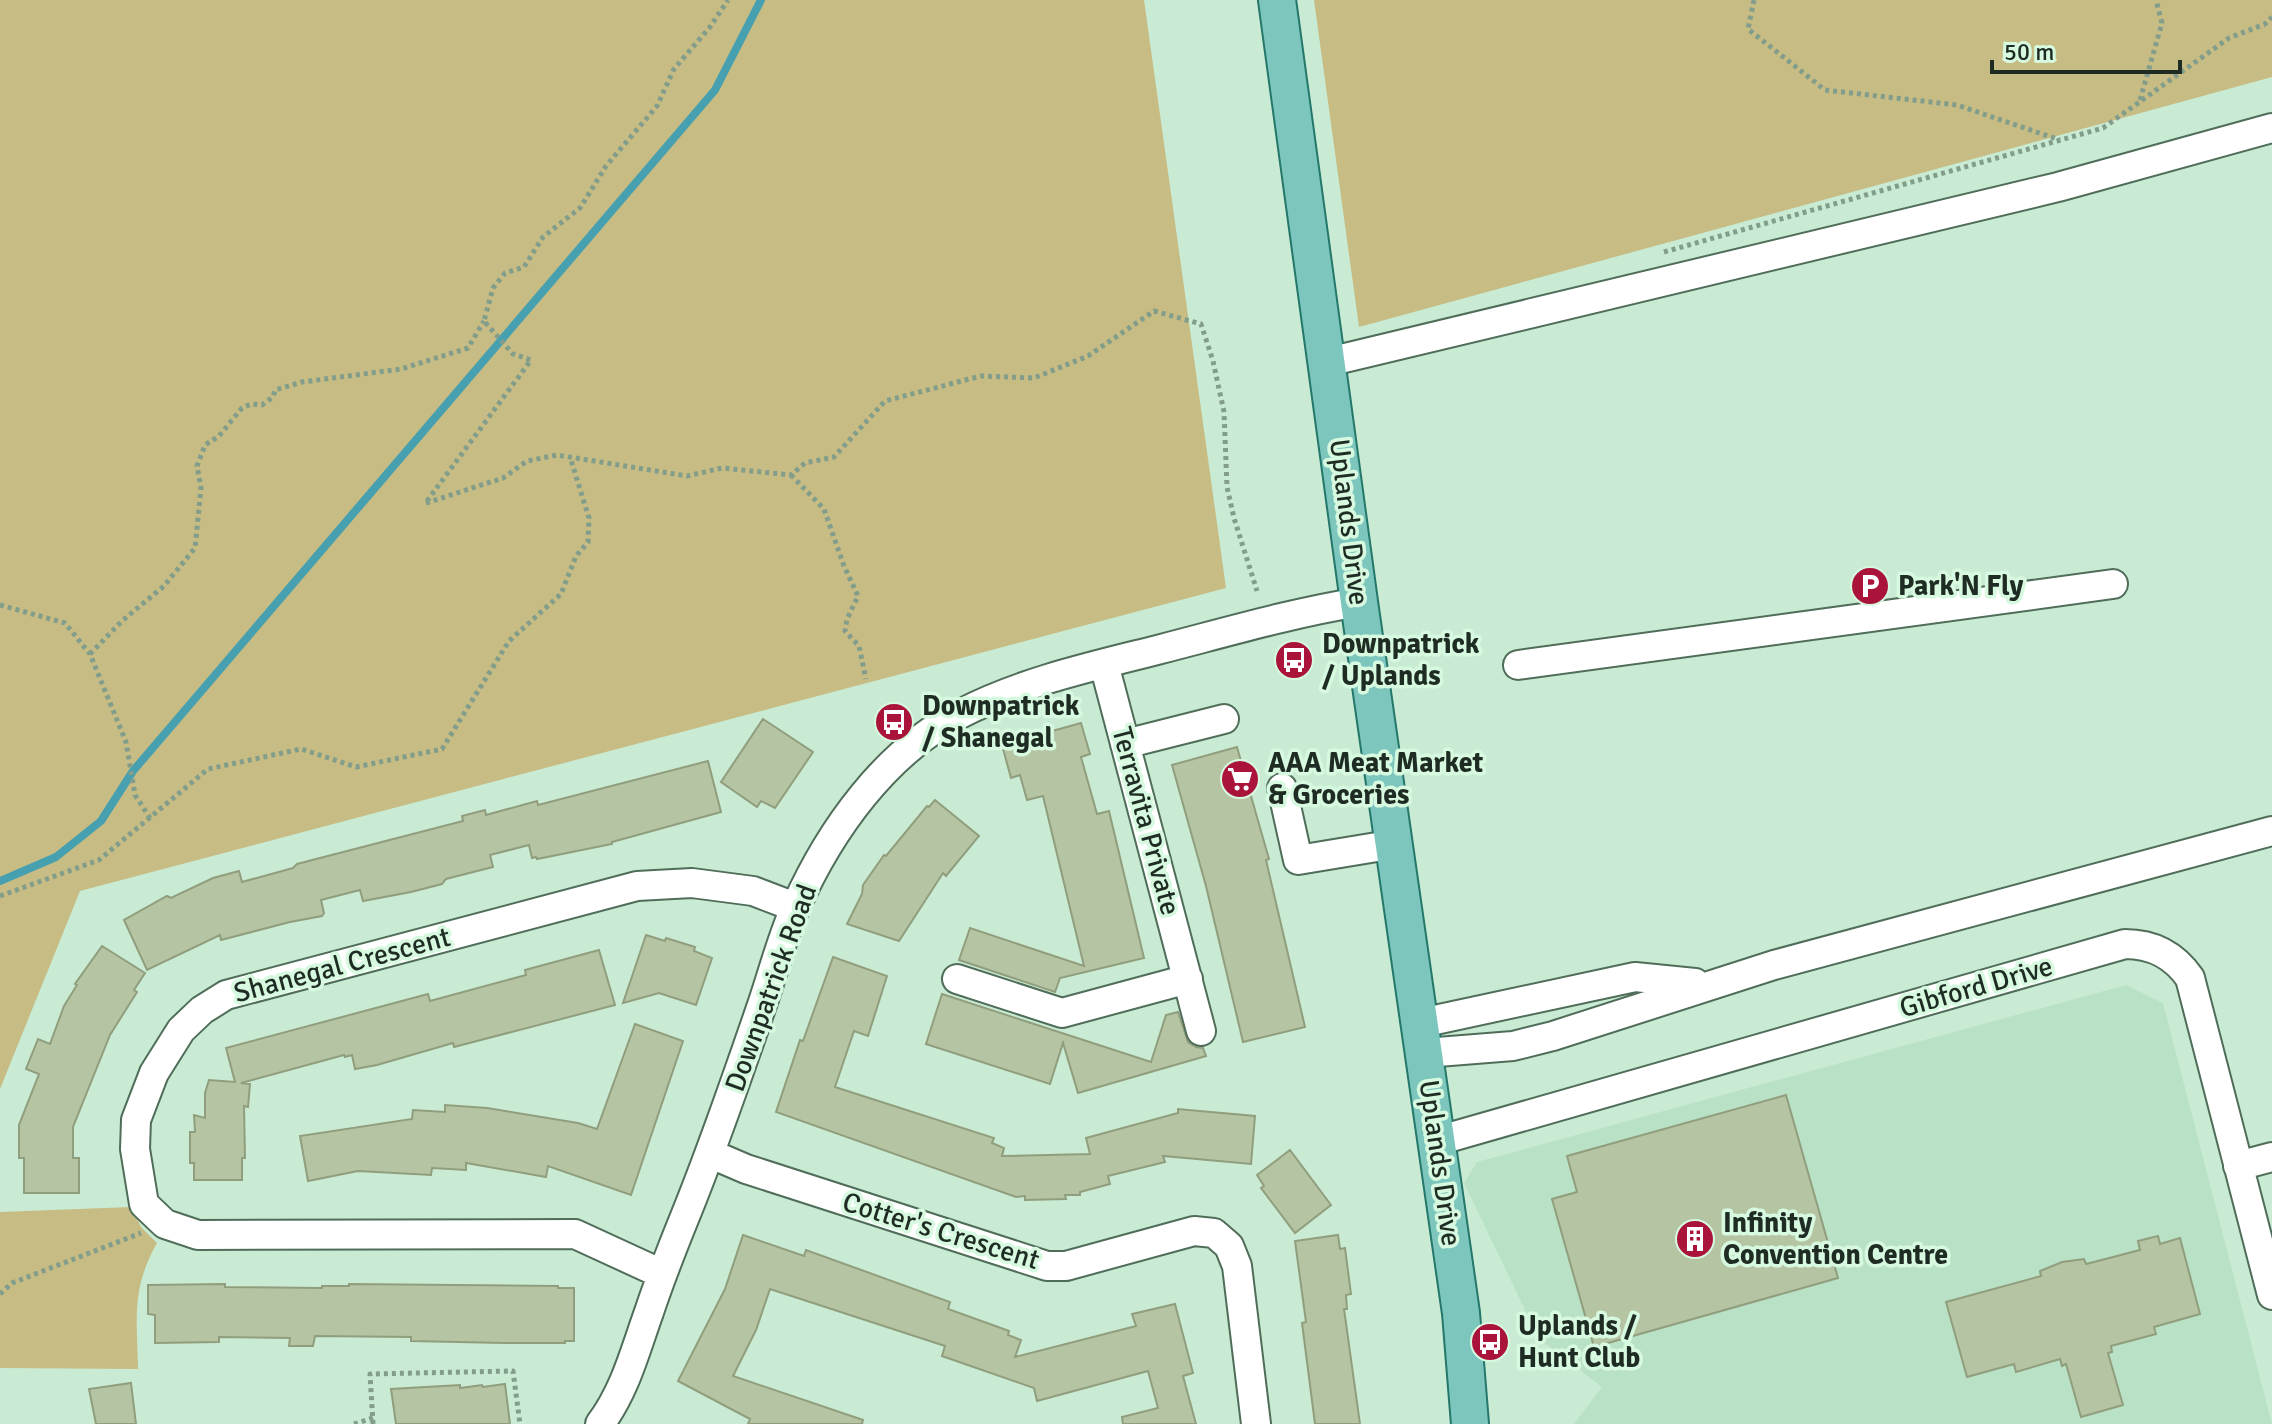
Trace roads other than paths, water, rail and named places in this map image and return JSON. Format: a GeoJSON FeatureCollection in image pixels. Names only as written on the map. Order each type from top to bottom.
{"type":"FeatureCollection","features":[{"type":"Feature","properties":{"kind":"main road","name":"Uplands Drive"},"geometry":{"type":"LineString","coordinates":[[1277,0],[1461,1313],[1470,1424]]}},
{"type":"Feature","properties":{"kind":"street"},"geometry":{"type":"LineString","coordinates":[[1328,362],[2058,187],[2272,128]]}},
{"type":"Feature","properties":{"kind":"street"},"geometry":{"type":"LineString","coordinates":[[1518,665],[2113,584]]}},
{"type":"Feature","properties":{"kind":"street","name":"Downpatrick Road"},"geometry":{"type":"LineString","coordinates":[[609,1421],[662,1274],[711,1154],[795,907],[829,842],[862,798],[901,757],[930,733],[960,714],[997,697],[1043,680],[1319,609],[1359,602]]}},
{"type":"Feature","properties":{"kind":"street","name":"Terravita Private"},"geometry":{"type":"LineString","coordinates":[[1104,664],[1201,1031]]}},
{"type":"Feature","properties":{"kind":"street"},"geometry":{"type":"LineString","coordinates":[[1125,744],[1224,719]]}},
{"type":"Feature","properties":{"kind":"street"},"geometry":{"type":"LineString","coordinates":[[1282,788],[1298,860],[1395,844]]}},
{"type":"Feature","properties":{"kind":"street"},"geometry":{"type":"LineString","coordinates":[[1423,1038],[1513,1046],[1709,984],[2272,831]]}},
{"type":"Feature","properties":{"kind":"street","name":"Shanegal Crescent"},"geometry":{"type":"LineString","coordinates":[[662,1274],[575,1234],[198,1235],[165,1224],[144,1204],[135,1149],[136,1120],[154,1073],[181,1030],[202,1010],[226,995],[637,886],[692,883],[753,891],[795,907]]}},
{"type":"Feature","properties":{"kind":"street","name":"Gibford Drive"},"geometry":{"type":"LineString","coordinates":[[1437,1141],[2125,944],[2141,944],[2156,948],[2177,962],[2190,978],[2272,1295]]}},
{"type":"Feature","properties":{"kind":"street"},"geometry":{"type":"LineString","coordinates":[[1423,1038],[1635,977],[1709,984]]}},
{"type":"Feature","properties":{"kind":"street"},"geometry":{"type":"LineString","coordinates":[[957,979],[1062,1013],[1188,979]]}},
{"type":"Feature","properties":{"kind":"street","name":"Cotter's Crescent"},"geometry":{"type":"LineString","coordinates":[[711,1154],[775,1178],[1047,1266],[1066,1266],[1194,1231],[1214,1233],[1229,1246],[1237,1266],[1256,1424]]}},
{"type":"Feature","properties":{"kind":"street"},"geometry":{"type":"LineString","coordinates":[[2238,1166],[2272,1157]]}},
{"type":"Feature","properties":{"kind":"waterway"},"geometry":{"type":"LineString","coordinates":[[0,881],[56,857],[101,821],[133,771],[715,90],[761,0]]}},
{"type":"Feature","properties":{"kind":"place","name":"Park'N Fly"},"geometry":{"type":"Point","coordinates":[1870,586]}},
{"type":"Feature","properties":{"kind":"place","name":"Downpatrick / Uplands"},"geometry":{"type":"Point","coordinates":[1294,660]}},
{"type":"Feature","properties":{"kind":"place","name":"Downpatrick / Shanegal"},"geometry":{"type":"Point","coordinates":[894,722]}},
{"type":"Feature","properties":{"kind":"place","name":"AAA Meat Market & Groceries"},"geometry":{"type":"Point","coordinates":[1240,779]}},
{"type":"Feature","properties":{"kind":"place","name":"Infinity Convention Centre"},"geometry":{"type":"Point","coordinates":[1695,1239]}},
{"type":"Feature","properties":{"kind":"place","name":"Uplands / Hunt Club"},"geometry":{"type":"Point","coordinates":[1490,1342]}}]}
